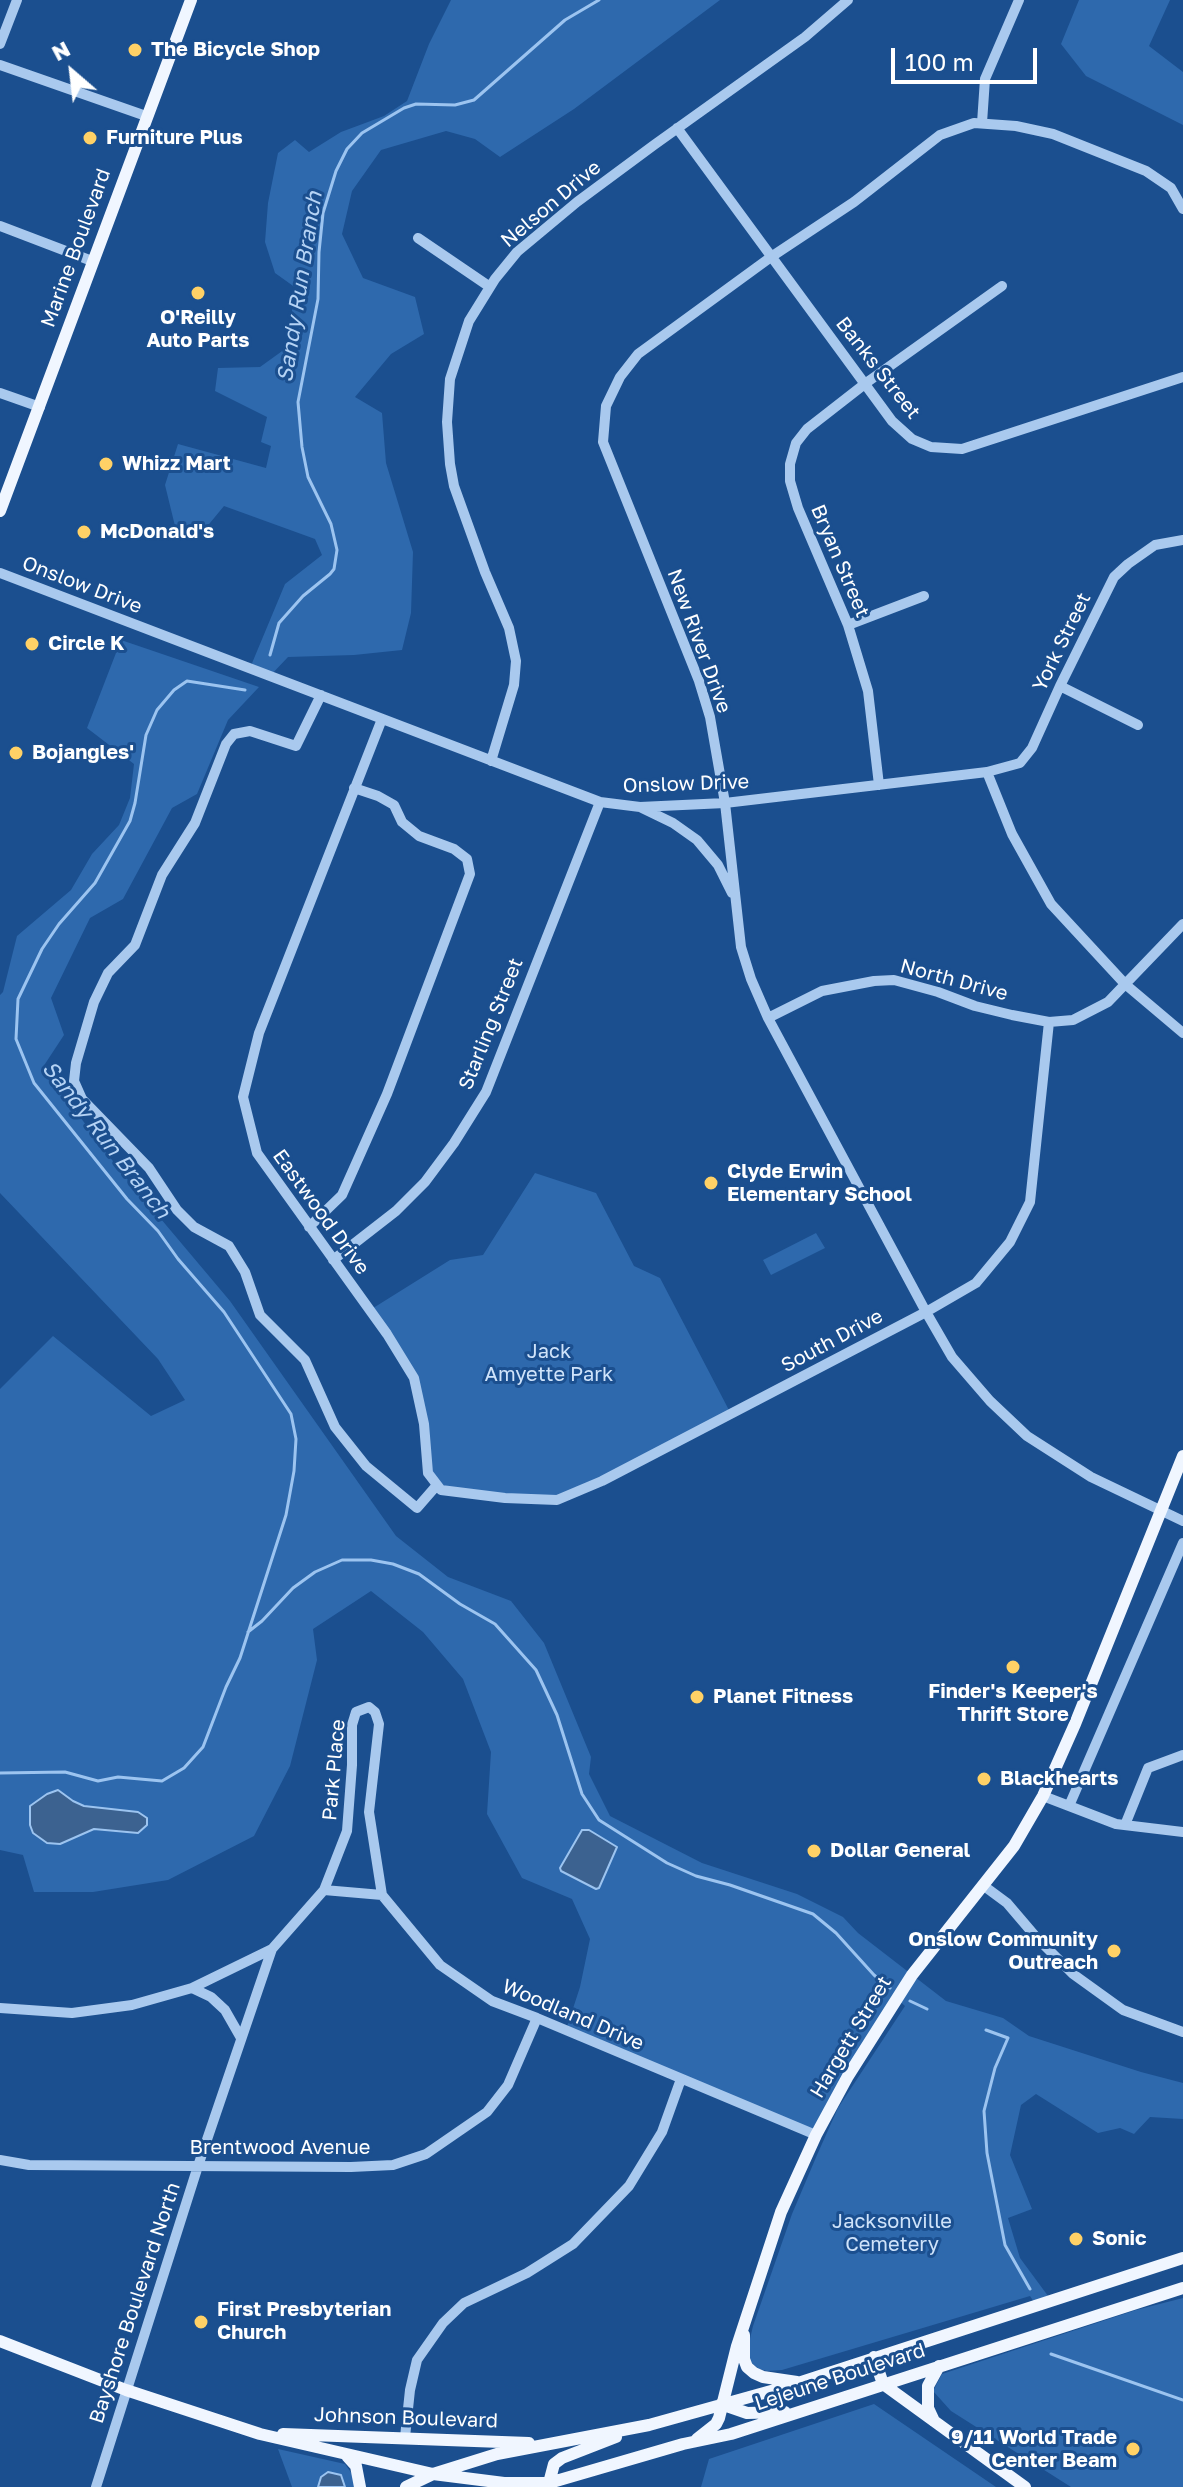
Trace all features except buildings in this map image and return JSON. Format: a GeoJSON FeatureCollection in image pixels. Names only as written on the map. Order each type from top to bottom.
{"type":"FeatureCollection","features":[{"type":"Feature","properties":{"kind":"main road","name":"Marine Boulevard"},"geometry":{"type":"LineString","coordinates":[[0,511],[191,0]]}},
{"type":"Feature","properties":{"kind":"main road","name":"Hargett Street"},"geometry":{"type":"LineString","coordinates":[[683,2444],[701,2437],[716,2424],[781,2212],[816,2135],[848,2076],[912,1975],[1014,1846],[1043,1796],[1183,1456]]}},
{"type":"Feature","properties":{"kind":"main road","name":"Lejeune Boulevard"},"geometry":{"type":"LineString","coordinates":[[550,2444],[649,2425],[800,2382],[1183,2258]]}},
{"type":"Feature","properties":{"kind":"main road","name":"Lejeune Boulevard"},"geometry":{"type":"LineString","coordinates":[[504,2483],[549,2485],[574,2482],[683,2444],[731,2434],[1183,2288]]}},
{"type":"Feature","properties":{"kind":"main road"},"geometry":{"type":"LineString","coordinates":[[744,2325],[744,2359],[747,2367],[763,2377],[800,2382]]}},
{"type":"Feature","properties":{"kind":"main road","name":"Johnson Boulevard"},"geometry":{"type":"LineString","coordinates":[[0,2341],[126,2390],[260,2434],[433,2474],[504,2483]]}},
{"type":"Feature","properties":{"kind":"main road"},"geometry":{"type":"LineString","coordinates":[[874,2357],[883,2384],[1025,2487]]}},
{"type":"Feature","properties":{"kind":"main road"},"geometry":{"type":"LineString","coordinates":[[934,2421],[928,2408],[928,2386],[939,2366]]}},
{"type":"Feature","properties":{"kind":"main road"},"geometry":{"type":"LineString","coordinates":[[721,2404],[747,2413],[797,2412]]}},
{"type":"Feature","properties":{"kind":"main road"},"geometry":{"type":"LineString","coordinates":[[549,2485],[554,2464],[562,2458],[649,2425]]}},
{"type":"Feature","properties":{"kind":"main road","name":"Johnson Boulevard"},"geometry":{"type":"LineString","coordinates":[[260,2434],[550,2444]]}},
{"type":"Feature","properties":{"kind":"main road"},"geometry":{"type":"LineString","coordinates":[[406,2487],[433,2474],[497,2454],[550,2444]]}},
{"type":"Feature","properties":{"kind":"main road"},"geometry":{"type":"LineString","coordinates":[[347,2456],[356,2466],[360,2487]]}},
{"type":"Feature","properties":{"kind":"main road"},"geometry":{"type":"LineString","coordinates":[[481,2487],[504,2483]]}},
{"type":"Feature","properties":{"kind":"street"},"geometry":{"type":"LineString","coordinates":[[0,44],[17,0]]}},
{"type":"Feature","properties":{"kind":"street","name":"Nelson Drive"},"geometry":{"type":"LineString","coordinates":[[491,761],[514,685],[516,661],[509,628],[454,486],[447,422],[450,379],[469,321],[490,287],[523,247],[577,202],[805,37],[848,0]]}},
{"type":"Feature","properties":{"kind":"street"},"geometry":{"type":"LineString","coordinates":[[982,123],[985,79],[1019,0]]}},
{"type":"Feature","properties":{"kind":"street"},"geometry":{"type":"LineString","coordinates":[[0,65],[146,116]]}},
{"type":"Feature","properties":{"kind":"street","name":"New River Drive"},"geometry":{"type":"LineString","coordinates":[[1183,209],[1171,188],[1146,171],[1053,134],[1016,126],[974,123],[940,135],[854,202],[771,257],[638,354],[620,377],[606,406],[603,442],[699,681],[710,717],[725,803],[741,947],[751,979],[768,1018],[926,1312],[952,1357],[990,1401],[1027,1436],[1091,1477],[1183,1521]]}},
{"type":"Feature","properties":{"kind":"street","name":"Banks Street"},"geometry":{"type":"LineString","coordinates":[[677,128],[892,421],[912,439],[931,447],[962,449],[1183,377]]}},
{"type":"Feature","properties":{"kind":"street"},"geometry":{"type":"LineString","coordinates":[[0,226],[92,261]]}},
{"type":"Feature","properties":{"kind":"street"},"geometry":{"type":"LineString","coordinates":[[418,238],[490,287]]}},
{"type":"Feature","properties":{"kind":"street","name":"Bryan Street"},"geometry":{"type":"LineString","coordinates":[[879,785],[868,691],[848,625],[798,508],[790,481],[790,464],[796,443],[807,429],[1002,286]]}},
{"type":"Feature","properties":{"kind":"street"},"geometry":{"type":"LineString","coordinates":[[0,393],[40,407]]}},
{"type":"Feature","properties":{"kind":"street","name":"York Street"},"geometry":{"type":"LineString","coordinates":[[987,772],[1020,763],[1032,748],[1114,577],[1155,545],[1183,540]]}},
{"type":"Feature","properties":{"kind":"street","name":"Onslow Drive"},"geometry":{"type":"LineString","coordinates":[[0,573],[600,802],[640,807],[725,803],[987,772]]}},
{"type":"Feature","properties":{"kind":"street"},"geometry":{"type":"LineString","coordinates":[[848,625],[924,596]]}},
{"type":"Feature","properties":{"kind":"street"},"geometry":{"type":"LineString","coordinates":[[1060,686],[1138,725]]}},
{"type":"Feature","properties":{"kind":"street"},"geometry":{"type":"LineString","coordinates":[[321,695],[296,746],[250,731],[234,734],[226,744],[195,823],[162,875],[135,945],[108,973],[94,1002],[76,1063],[74,1081],[82,1099],[149,1168],[177,1210],[194,1227],[229,1246],[245,1272],[260,1315],[305,1360],[335,1427],[366,1466],[417,1508],[439,1487]]}},
{"type":"Feature","properties":{"kind":"street","name":"Eastwood Drive"},"geometry":{"type":"LineString","coordinates":[[382,719],[259,1033],[243,1097],[257,1153],[387,1334],[414,1378],[424,1424],[428,1473],[439,1487]]}},
{"type":"Feature","properties":{"kind":"street"},"geometry":{"type":"LineString","coordinates":[[987,772],[1012,834],[1051,904],[1125,984],[1183,1033]]}},
{"type":"Feature","properties":{"kind":"street"},"geometry":{"type":"LineString","coordinates":[[309,1227],[342,1195],[387,1094],[470,874],[467,859],[454,849],[419,836],[402,822],[394,805],[354,788]]}},
{"type":"Feature","properties":{"kind":"street","name":"Starling Street"},"geometry":{"type":"LineString","coordinates":[[333,1260],[396,1211],[425,1182],[486,1092],[600,802]]}},
{"type":"Feature","properties":{"kind":"street"},"geometry":{"type":"LineString","coordinates":[[640,807],[673,823],[697,840],[718,865],[735,899]]}},
{"type":"Feature","properties":{"kind":"street"},"geometry":{"type":"LineString","coordinates":[[1125,984],[1183,924]]}},
{"type":"Feature","properties":{"kind":"street","name":"North Drive"},"geometry":{"type":"LineString","coordinates":[[768,1018],[822,991],[894,980],[975,1006],[1049,1022],[1073,1020],[1108,1002],[1125,984]]}},
{"type":"Feature","properties":{"kind":"street","name":"South Drive"},"geometry":{"type":"LineString","coordinates":[[439,1487],[505,1498],[557,1500],[602,1481],[976,1283],[1010,1242],[1030,1202],[1049,1022]]}},
{"type":"Feature","properties":{"kind":"street"},"geometry":{"type":"LineString","coordinates":[[1069,1806],[1183,1543]]}},
{"type":"Feature","properties":{"kind":"street","name":"Park Place"},"geometry":{"type":"LineString","coordinates":[[324,1890],[347,1831],[352,1725],[356,1712],[369,1707],[375,1712],[379,1724],[369,1812],[382,1895]]}},
{"type":"Feature","properties":{"kind":"street"},"geometry":{"type":"LineString","coordinates":[[1125,1825],[1148,1768],[1183,1755]]}},
{"type":"Feature","properties":{"kind":"street"},"geometry":{"type":"LineString","coordinates":[[1043,1796],[1116,1824],[1183,1832]]}},
{"type":"Feature","properties":{"kind":"street"},"geometry":{"type":"LineString","coordinates":[[984,1886],[1007,1903],[1073,1974],[1123,2010],[1183,2032]]}},
{"type":"Feature","properties":{"kind":"street"},"geometry":{"type":"LineString","coordinates":[[0,2008],[72,2013],[132,2005],[192,1988],[272,1949],[324,1890],[382,1895]]}},
{"type":"Feature","properties":{"kind":"street","name":"Woodland Drive"},"geometry":{"type":"LineString","coordinates":[[382,1895],[440,1965],[492,2001],[816,2135]]}},
{"type":"Feature","properties":{"kind":"street","name":"Bayshore Boulevard North"},"geometry":{"type":"LineString","coordinates":[[96,2487],[198,2166],[272,1949]]}},
{"type":"Feature","properties":{"kind":"street"},"geometry":{"type":"LineString","coordinates":[[192,1988],[211,1997],[225,2010],[241,2038]]}},
{"type":"Feature","properties":{"kind":"street","name":"Brentwood Avenue"},"geometry":{"type":"LineString","coordinates":[[0,2160],[29,2165],[393,2165],[426,2154],[487,2112],[508,2085],[537,2018]]}},
{"type":"Feature","properties":{"kind":"street"},"geometry":{"type":"LineString","coordinates":[[405,2437],[417,2360],[443,2323],[464,2303],[527,2273],[573,2244],[629,2186],[662,2132],[681,2079]]}},
{"type":"Feature","properties":{"kind":"green space"},"geometry":{"type":"Polygon","coordinates":[[[451,0],[720,0],[574,109],[500,157],[475,139],[446,131],[381,150],[352,191],[342,234],[363,278],[415,297],[424,334],[391,354],[355,397],[382,413],[386,463],[413,552],[411,613],[402,650],[288,657],[270,676],[250,668],[285,584],[322,555],[315,539],[224,506],[205,529],[175,526],[165,485],[178,444],[266,468],[271,446],[261,442],[267,417],[215,391],[218,368],[260,367],[285,349],[296,288],[275,273],[265,242],[268,203],[278,153],[295,140],[309,152],[341,132],[384,116],[407,101],[429,44],[451,0]]]}},
{"type":"Feature","properties":{"kind":"green space"},"geometry":{"type":"Polygon","coordinates":[[[1079,0],[1170,0],[1149,46],[1183,72],[1183,125],[1086,76],[1061,44],[1079,0]]]}},
{"type":"Feature","properties":{"kind":"green space","name":"Jacksonville Cemetery"},"geometry":{"type":"Polygon","coordinates":[[[121,640],[259,687],[228,720],[197,794],[172,808],[123,899],[90,918],[51,998],[64,1035],[43,1067],[118,1168],[230,1301],[396,1536],[448,1577],[511,1601],[544,1643],[591,1757],[589,1774],[610,1816],[702,1863],[797,1894],[843,1917],[858,1933],[946,2001],[1003,2018],[1029,2036],[1183,2083],[1183,2119],[1150,2117],[1134,2134],[1120,2128],[1098,2133],[1036,2094],[1021,2105],[1010,2155],[1032,2209],[1008,2218],[1020,2258],[1051,2300],[1036,2305],[1030,2296],[782,2370],[759,2369],[750,2362],[748,2347],[753,2326],[792,2214],[817,2155],[838,2108],[905,2006],[897,1999],[816,2135],[566,2030],[580,1987],[590,1939],[572,1899],[522,1878],[487,1814],[491,1752],[463,1679],[423,1632],[371,1591],[313,1629],[317,1660],[290,1766],[254,1836],[168,1880],[93,1892],[34,1892],[23,1855],[0,1850],[0,1389],[53,1336],[151,1416],[185,1400],[158,1359],[0,1193],[0,995],[17,936],[71,890],[92,854],[119,825],[130,798],[134,764],[87,728],[121,640]]]}},
{"type":"Feature","properties":{"kind":"green space","name":"Jack Amyette Park"},"geometry":{"type":"Polygon","coordinates":[[[535,1173],[596,1193],[634,1266],[660,1278],[731,1414],[557,1500],[441,1490],[428,1473],[414,1378],[370,1310],[450,1260],[483,1255],[535,1173]]]}},
{"type":"Feature","properties":{"kind":"green space"},"geometry":{"type":"Polygon","coordinates":[[[816,1233],[825,1248],[771,1275],[763,1260],[816,1233]]]}},
{"type":"Feature","properties":{"kind":"green space"},"geometry":{"type":"Polygon","coordinates":[[[1183,2298],[1183,2487],[1071,2487],[951,2411],[933,2391],[942,2374],[1136,2310],[1183,2298]]]}},
{"type":"Feature","properties":{"kind":"green space"},"geometry":{"type":"Polygon","coordinates":[[[874,2404],[996,2487],[701,2487],[709,2459],[874,2404]]]}},
{"type":"Feature","properties":{"kind":"green space"},"geometry":{"type":"Polygon","coordinates":[[[278,2449],[345,2464],[355,2478],[355,2487],[292,2487],[278,2449]]]}},
{"type":"Feature","properties":{"kind":"shaded area"},"geometry":{"type":"Polygon","coordinates":[[[58,1790],[84,1806],[138,1812],[147,1818],[147,1825],[138,1833],[94,1829],[60,1844],[47,1843],[33,1833],[30,1806],[58,1790]]]}},
{"type":"Feature","properties":{"kind":"shaded area"},"geometry":{"type":"Polygon","coordinates":[[[582,1830],[589,1830],[617,1847],[596,1889],[560,1868],[582,1830]]]}},
{"type":"Feature","properties":{"kind":"shaded area"},"geometry":{"type":"Polygon","coordinates":[[[328,2472],[341,2475],[345,2487],[318,2487],[321,2477],[328,2472]]]}},
{"type":"Feature","properties":{"kind":"waterway","name":"Sandy Run Branch"},"geometry":{"type":"LineString","coordinates":[[270,655],[279,623],[303,596],[334,569],[337,550],[331,524],[308,477],[298,402],[318,299],[323,213],[336,171],[347,149],[362,133],[404,108],[416,104],[455,105],[474,100],[565,20],[599,0]]}},
{"type":"Feature","properties":{"kind":"waterway","name":"Sandy Run Branch"},"geometry":{"type":"LineString","coordinates":[[0,1773],[65,1772],[98,1781],[118,1777],[162,1781],[184,1768],[203,1747],[240,1658],[286,1515],[296,1439],[291,1414],[224,1312],[158,1231],[127,1199],[34,1083],[16,1039],[18,999],[42,949],[95,883],[130,821],[146,735],[157,710],[174,690],[187,681],[245,690]]}},
{"type":"Feature","properties":{"kind":"waterway"},"geometry":{"type":"LineString","coordinates":[[248,1632],[293,1588],[315,1572],[342,1560],[371,1560],[419,1574],[460,1604],[495,1624],[536,1670],[557,1715],[582,1794],[599,1820],[667,1863],[696,1876],[813,1914],[890,1988]]}},
{"type":"Feature","properties":{"kind":"waterway"},"geometry":{"type":"LineString","coordinates":[[910,2001],[927,2009]]}},
{"type":"Feature","properties":{"kind":"waterway"},"geometry":{"type":"LineString","coordinates":[[986,2030],[1008,2038],[995,2068],[984,2111],[987,2153],[1005,2245],[1030,2289]]}},
{"type":"Feature","properties":{"kind":"waterway"},"geometry":{"type":"LineString","coordinates":[[1051,2354],[1183,2400]]}},
{"type":"Feature","properties":{"kind":"place","name":"The Bicycle Shop"},"geometry":{"type":"Point","coordinates":[135,50]}},
{"type":"Feature","properties":{"kind":"place","name":"Furniture Plus"},"geometry":{"type":"Point","coordinates":[90,138]}},
{"type":"Feature","properties":{"kind":"place","name":"O'Reilly Auto Parts"},"geometry":{"type":"Point","coordinates":[198,293]}},
{"type":"Feature","properties":{"kind":"place","name":"Whizz Mart"},"geometry":{"type":"Point","coordinates":[106,464]}},
{"type":"Feature","properties":{"kind":"place","name":"McDonald's"},"geometry":{"type":"Point","coordinates":[84,532]}},
{"type":"Feature","properties":{"kind":"place","name":"Circle K"},"geometry":{"type":"Point","coordinates":[32,644]}},
{"type":"Feature","properties":{"kind":"place","name":"Bojangles'"},"geometry":{"type":"Point","coordinates":[16,753]}},
{"type":"Feature","properties":{"kind":"place","name":"Clyde Erwin Elementary School"},"geometry":{"type":"Point","coordinates":[711,1183]}},
{"type":"Feature","properties":{"kind":"place","name":"Finder's Keeper's Thrift Store"},"geometry":{"type":"Point","coordinates":[1013,1667]}},
{"type":"Feature","properties":{"kind":"place","name":"Planet Fitness"},"geometry":{"type":"Point","coordinates":[697,1697]}},
{"type":"Feature","properties":{"kind":"place","name":"Blackhearts"},"geometry":{"type":"Point","coordinates":[984,1779]}},
{"type":"Feature","properties":{"kind":"place","name":"Dollar General"},"geometry":{"type":"Point","coordinates":[814,1851]}},
{"type":"Feature","properties":{"kind":"place","name":"Onslow Community Outreach"},"geometry":{"type":"Point","coordinates":[1114,1951]}},
{"type":"Feature","properties":{"kind":"place","name":"Sonic"},"geometry":{"type":"Point","coordinates":[1076,2239]}},
{"type":"Feature","properties":{"kind":"place","name":"First Presbyterian Church"},"geometry":{"type":"Point","coordinates":[201,2322]}},
{"type":"Feature","properties":{"kind":"place","name":"9/11 World Trade Center Beam"},"geometry":{"type":"Point","coordinates":[1133,2449]}}]}
